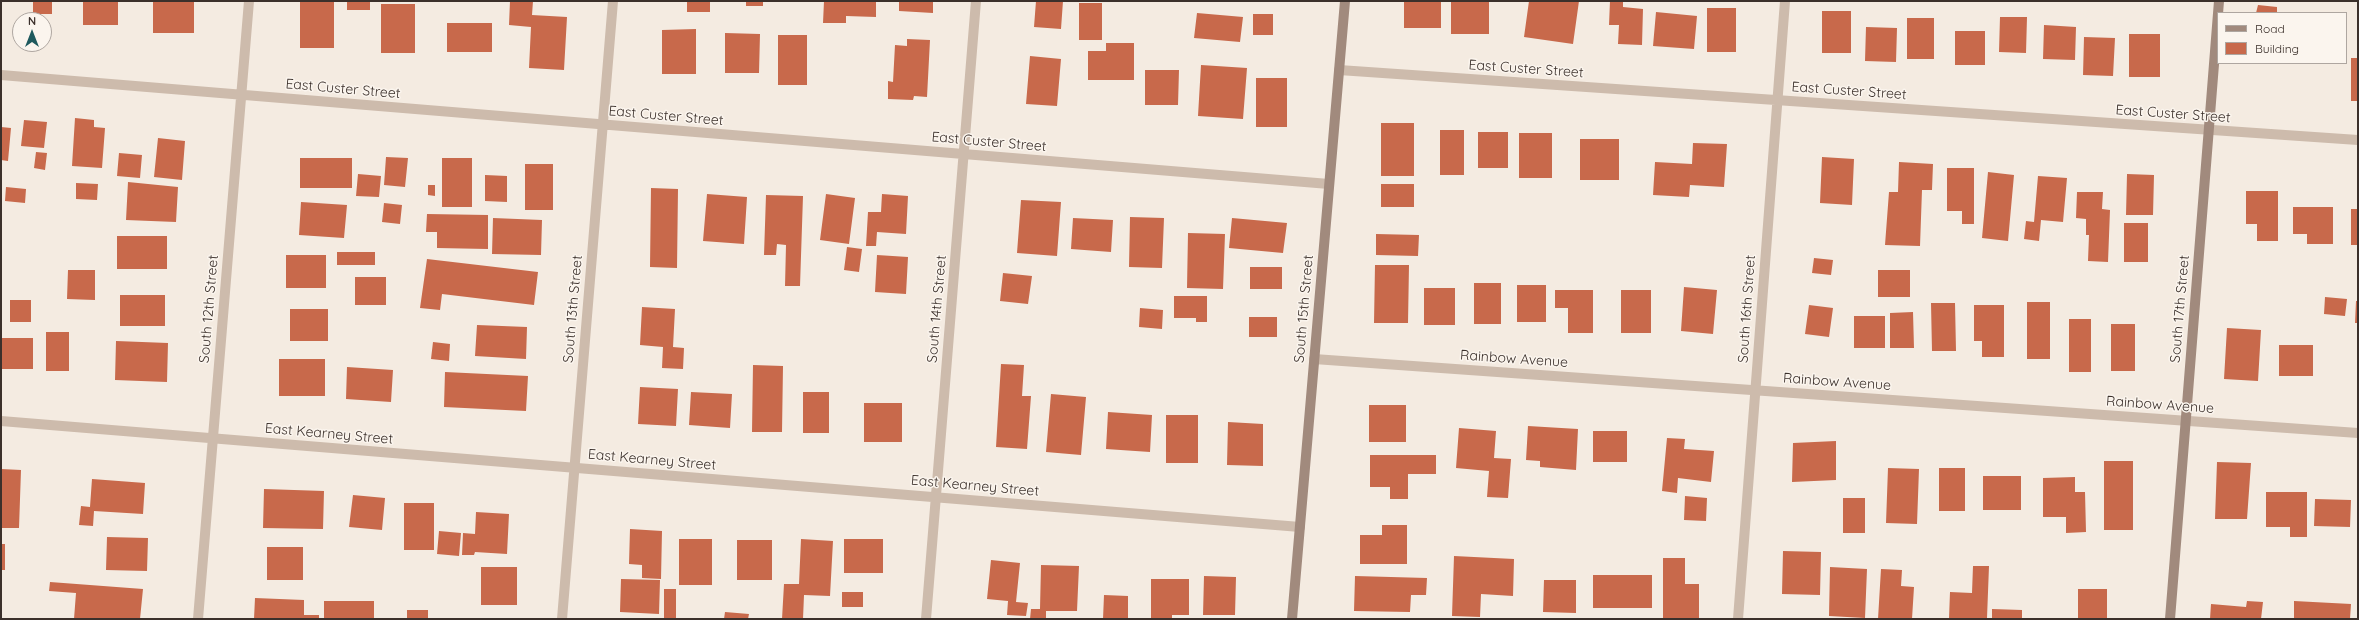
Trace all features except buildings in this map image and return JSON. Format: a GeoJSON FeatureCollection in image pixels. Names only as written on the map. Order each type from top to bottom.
{"type":"FeatureCollection","features":[{"type":"Feature","properties":{"kind":"main road","name":"South 15th Street"},"geometry":{"type":"LineString","coordinates":[[1292,619],[1345,1]]}},
{"type":"Feature","properties":{"kind":"main road","name":"South 17th Street"},"geometry":{"type":"LineString","coordinates":[[2218,12],[2219,1]]}},
{"type":"Feature","properties":{"kind":"main road","name":"South 17th Street"},"geometry":{"type":"LineString","coordinates":[[2170,619],[2217,27]]}},
{"type":"Feature","properties":{"kind":"street","name":"South 12th Street"},"geometry":{"type":"LineString","coordinates":[[198,619],[248,1]]}},
{"type":"Feature","properties":{"kind":"street","name":"South 13th Street"},"geometry":{"type":"LineString","coordinates":[[562,619],[613,1]]}},
{"type":"Feature","properties":{"kind":"street","name":"South 14th Street"},"geometry":{"type":"LineString","coordinates":[[926,619],[976,1]]}},
{"type":"Feature","properties":{"kind":"street","name":"South 16th Street"},"geometry":{"type":"LineString","coordinates":[[1738,619],[1785,1]]}},
{"type":"Feature","properties":{"kind":"street","name":"East Custer Street"},"geometry":{"type":"LineString","coordinates":[[1339,70],[2358,140]]}},
{"type":"Feature","properties":{"kind":"street","name":"East Custer Street"},"geometry":{"type":"LineString","coordinates":[[1,75],[1329,184]]}},
{"type":"Feature","properties":{"kind":"street","name":"Rainbow Avenue"},"geometry":{"type":"LineString","coordinates":[[1314,359],[2358,433]]}},
{"type":"Feature","properties":{"kind":"street","name":"East Kearney Street"},"geometry":{"type":"LineString","coordinates":[[1,421],[1300,527]]}}]}
